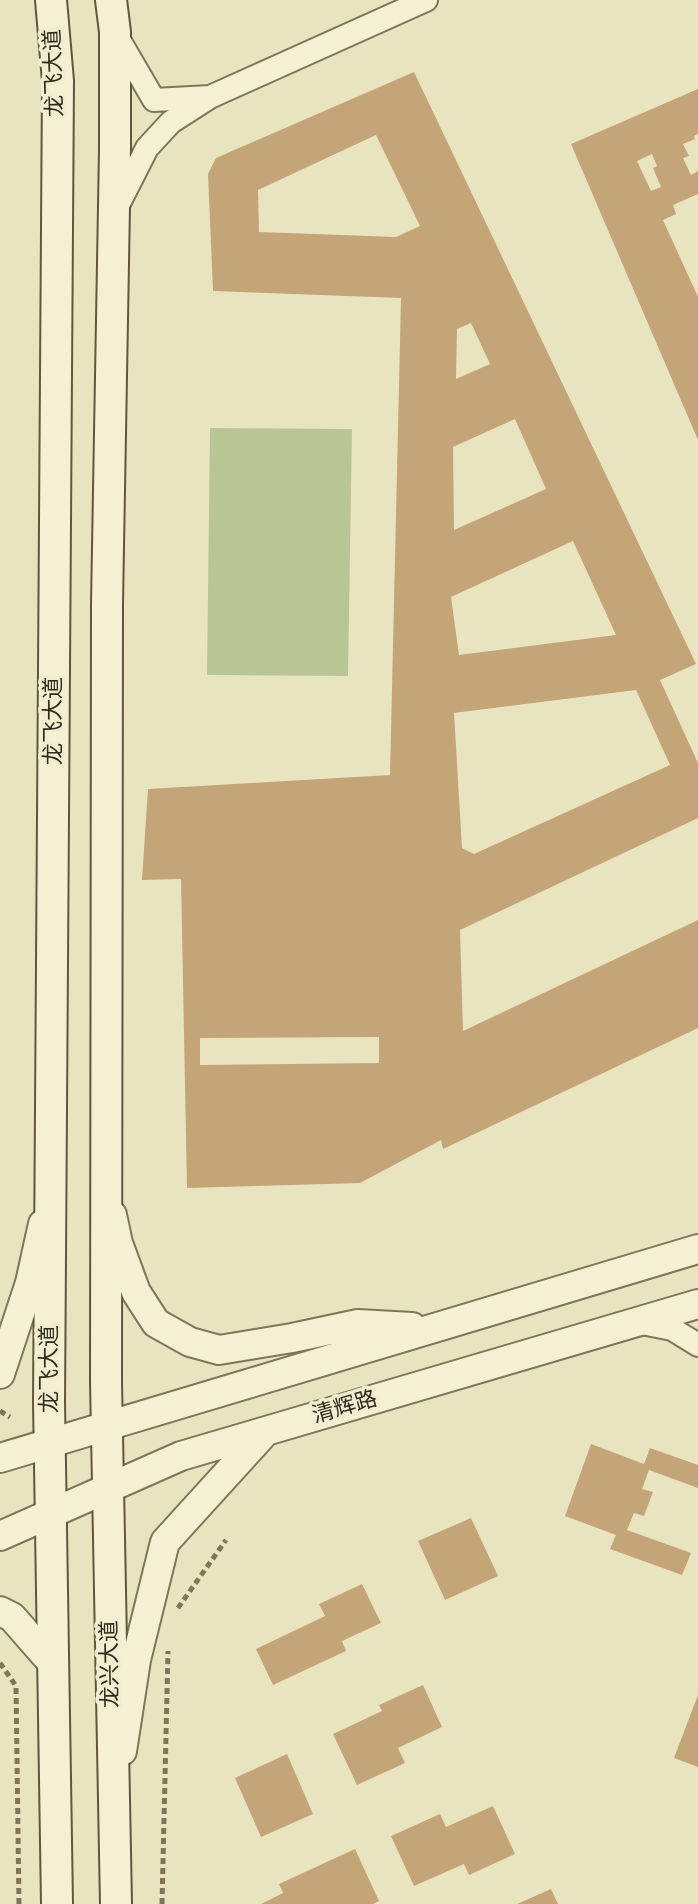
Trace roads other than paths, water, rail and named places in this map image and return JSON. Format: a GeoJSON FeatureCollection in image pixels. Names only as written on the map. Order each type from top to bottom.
{"type":"FeatureCollection","features":[{"type":"Feature","properties":{"kind":"main road","name":"龙飞大道"},"geometry":{"type":"LineString","coordinates":[[50,1443],[58,97],[51,0]]}},
{"type":"Feature","properties":{"kind":"main road"},"geometry":{"type":"LineString","coordinates":[[107,1425],[107,604],[115,32],[111,0]]}},
{"type":"Feature","properties":{"kind":"main road","name":"龙兴大道"},"geometry":{"type":"LineString","coordinates":[[107,1425],[116,1904]]}},
{"type":"Feature","properties":{"kind":"main road"},"geometry":{"type":"LineString","coordinates":[[50,1443],[57,1904]]}},
{"type":"Feature","properties":{"kind":"street"},"geometry":{"type":"LineString","coordinates":[[114,211],[147,148],[171,122],[210,97],[426,0]]}},
{"type":"Feature","properties":{"kind":"street"},"geometry":{"type":"LineString","coordinates":[[115,32],[154,100],[210,97]]}},
{"type":"Feature","properties":{"kind":"street"},"geometry":{"type":"LineString","coordinates":[[0,1374],[30,1283],[51,1192]]}},
{"type":"Feature","properties":{"kind":"street"},"geometry":{"type":"LineString","coordinates":[[106,1192],[118,1243],[136,1292],[156,1323],[190,1342],[219,1350],[358,1324],[433,1328]]}},
{"type":"Feature","properties":{"kind":"street"},"geometry":{"type":"LineString","coordinates":[[0,1458],[698,1249]]}},
{"type":"Feature","properties":{"kind":"street","name":"清辉路"},"geometry":{"type":"LineString","coordinates":[[0,1536],[181,1456],[698,1304]]}},
{"type":"Feature","properties":{"kind":"street"},"geometry":{"type":"LineString","coordinates":[[636,1322],[672,1329],[698,1345]]}},
{"type":"Feature","properties":{"kind":"street"},"geometry":{"type":"LineString","coordinates":[[114,1803],[136,1660],[165,1542],[266,1431]]}},
{"type":"Feature","properties":{"kind":"street"},"geometry":{"type":"LineString","coordinates":[[0,1611],[12,1617],[54,1665]]}}]}
